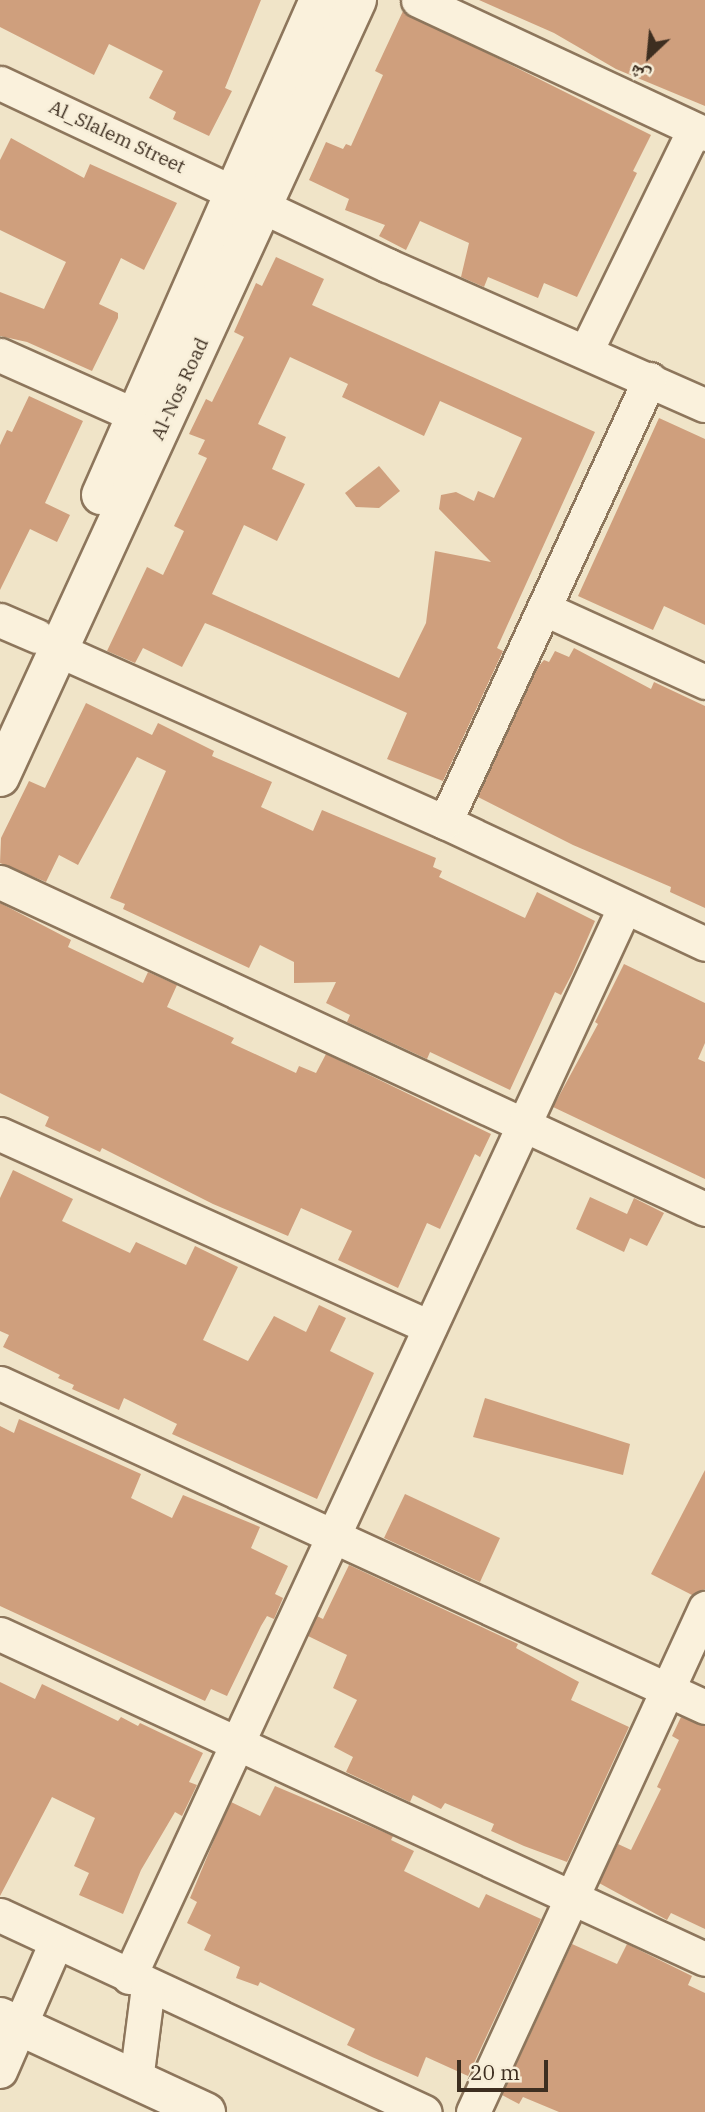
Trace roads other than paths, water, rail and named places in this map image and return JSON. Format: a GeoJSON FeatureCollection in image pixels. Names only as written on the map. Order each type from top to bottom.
{"type":"FeatureCollection","features":[{"type":"Feature","properties":{"kind":"main road","name":"Al-Nos Road"},"geometry":{"type":"LineString","coordinates":[[0,715],[48,643],[250,198],[319,0]]}},
{"type":"Feature","properties":{"kind":"main road","name":"Al-Nos Road"},"geometry":{"type":"LineString","coordinates":[[0,777],[48,643],[137,416],[357,0]]}},
{"type":"Feature","properties":{"kind":"main road"},"geometry":{"type":"LineString","coordinates":[[10,2022],[206,2112]]}},
{"type":"Feature","properties":{"kind":"street"},"geometry":{"type":"LineString","coordinates":[[418,0],[700,132],[586,351]]}},
{"type":"Feature","properties":{"kind":"street","name":"Al_Slalem Street"},"geometry":{"type":"LineString","coordinates":[[0,83],[250,198],[387,265],[705,405]]}},
{"type":"Feature","properties":{"kind":"street"},"geometry":{"type":"LineString","coordinates":[[0,355],[137,416]]}},
{"type":"Feature","properties":{"kind":"street"},"geometry":{"type":"LineString","coordinates":[[445,822],[650,379]]}},
{"type":"Feature","properties":{"kind":"street"},"geometry":{"type":"LineString","coordinates":[[545,609],[705,682]]}},
{"type":"Feature","properties":{"kind":"street"},"geometry":{"type":"LineString","coordinates":[[0,620],[445,822],[705,944]]}},
{"type":"Feature","properties":{"kind":"street"},"geometry":{"type":"LineString","coordinates":[[0,882],[522,1121],[705,1209]]}},
{"type":"Feature","properties":{"kind":"street"},"geometry":{"type":"LineString","coordinates":[[136,2080],[139,1981],[238,1742],[522,1121],[624,908]]}},
{"type":"Feature","properties":{"kind":"street"},"geometry":{"type":"LineString","coordinates":[[0,1134],[430,1327]]}},
{"type":"Feature","properties":{"kind":"street"},"geometry":{"type":"LineString","coordinates":[[0,1383],[705,1707]]}},
{"type":"Feature","properties":{"kind":"street"},"geometry":{"type":"LineString","coordinates":[[473,2112],[705,1608]]}},
{"type":"Feature","properties":{"kind":"street"},"geometry":{"type":"LineString","coordinates":[[0,1634],[705,1959]]}},
{"type":"Feature","properties":{"kind":"street"},"geometry":{"type":"LineString","coordinates":[[0,1915],[424,2112]]}},
{"type":"Feature","properties":{"kind":"street"},"geometry":{"type":"LineString","coordinates":[[0,2071],[10,2022],[56,1942]]}}]}
